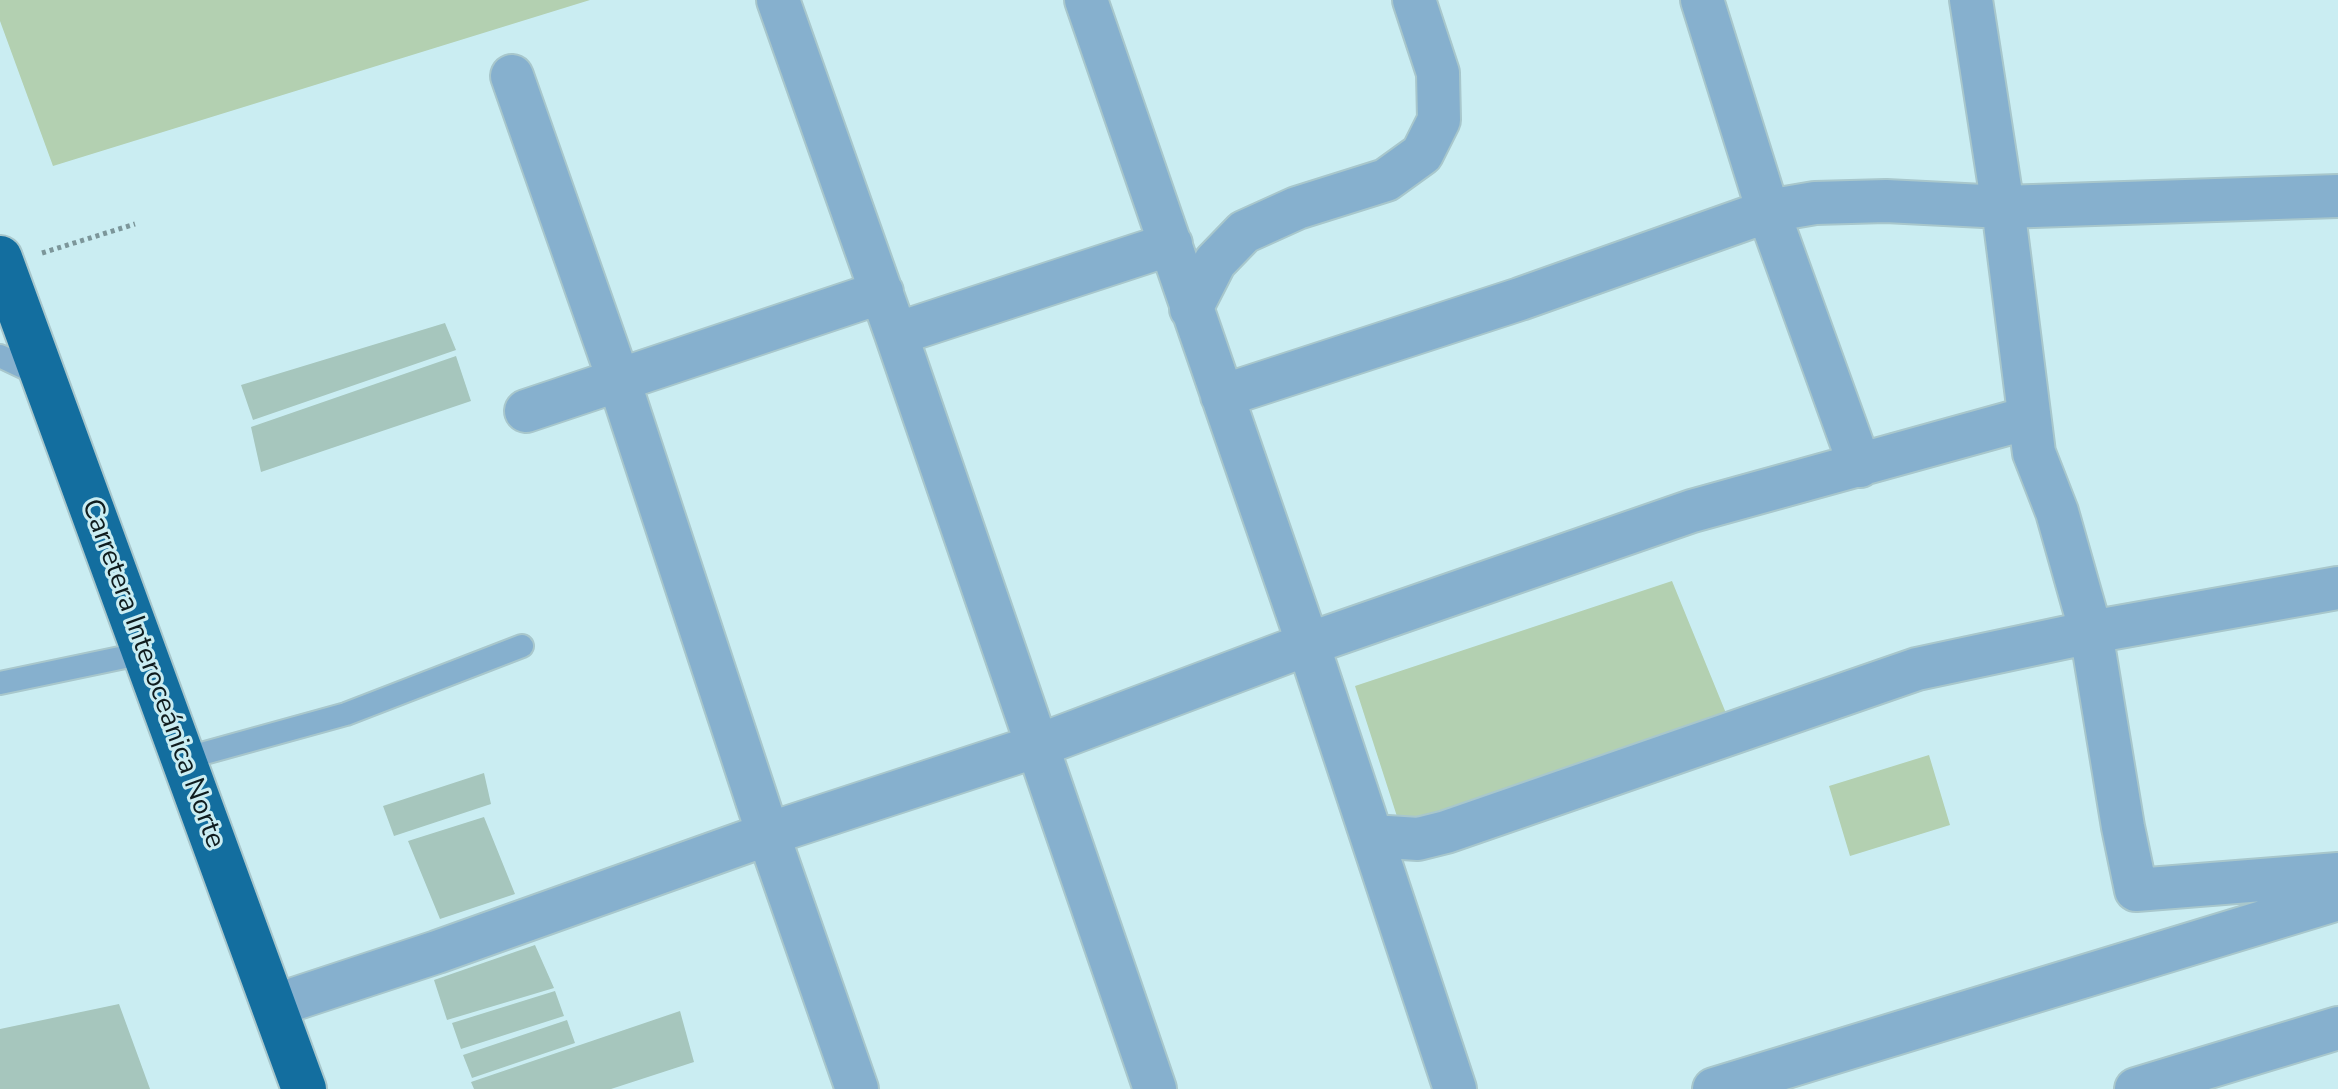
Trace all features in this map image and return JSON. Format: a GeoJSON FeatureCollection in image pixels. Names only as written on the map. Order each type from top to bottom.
{"type":"FeatureCollection","features":[{"type":"Feature","properties":{"kind":"highway","name":"Carretera Interoceánica Norte"},"geometry":{"type":"LineString","coordinates":[[1,262],[304,1089]]}},
{"type":"Feature","properties":{"kind":"street"},"geometry":{"type":"LineString","coordinates":[[778,0],[882,292],[1155,1089]]}},
{"type":"Feature","properties":{"kind":"street"},"geometry":{"type":"LineString","coordinates":[[1086,0],[1308,644],[1455,1089]]}},
{"type":"Feature","properties":{"kind":"street"},"geometry":{"type":"LineString","coordinates":[[1191,309],[1215,262],[1244,232],[1297,208],[1386,180],[1422,154],[1439,120],[1438,73],[1414,0]]}},
{"type":"Feature","properties":{"kind":"street"},"geometry":{"type":"LineString","coordinates":[[1702,0],[1768,211],[1860,466]]}},
{"type":"Feature","properties":{"kind":"street"},"geometry":{"type":"LineString","coordinates":[[1971,0],[2003,207],[2034,453],[2057,512],[2091,632],[2136,890],[2338,874]]}},
{"type":"Feature","properties":{"kind":"street"},"geometry":{"type":"LineString","coordinates":[[512,76],[619,381],[768,834],[857,1089]]}},
{"type":"Feature","properties":{"kind":"street"},"geometry":{"type":"LineString","coordinates":[[1222,396],[1520,299],[1768,211],[1815,203],[2003,207],[2338,196]]}},
{"type":"Feature","properties":{"kind":"street"},"geometry":{"type":"LineString","coordinates":[[896,334],[1171,244]]}},
{"type":"Feature","properties":{"kind":"street"},"geometry":{"type":"LineString","coordinates":[[526,411],[882,292]]}},
{"type":"Feature","properties":{"kind":"street"},"geometry":{"type":"LineString","coordinates":[[273,1006],[437,952],[768,834],[1037,746],[1308,644],[1692,511],[2028,418]]}},
{"type":"Feature","properties":{"kind":"street"},"geometry":{"type":"LineString","coordinates":[[1372,836],[1418,839],[1446,832],[1917,669],[2091,632],[2338,588]]}},
{"type":"Feature","properties":{"kind":"street"},"geometry":{"type":"LineString","coordinates":[[1714,1089],[2338,899]]}},
{"type":"Feature","properties":{"kind":"street"},"geometry":{"type":"LineString","coordinates":[[2136,1089],[2338,1028]]}},
{"type":"Feature","properties":{"kind":"lane"},"geometry":{"type":"LineString","coordinates":[[0,356],[43,377]]}},
{"type":"Feature","properties":{"kind":"lane"},"geometry":{"type":"LineString","coordinates":[[183,759],[346,714],[522,646]]}},
{"type":"Feature","properties":{"kind":"lane"},"geometry":{"type":"LineString","coordinates":[[0,683],[144,653]]}},
{"type":"Feature","properties":{"kind":"path"},"geometry":{"type":"LineString","coordinates":[[1,262],[135,224]]}},
{"type":"Feature","properties":{"kind":"green space"},"geometry":{"type":"Polygon","coordinates":[[[0,0],[590,0],[53,166],[0,21],[0,0]]]}},
{"type":"Feature","properties":{"kind":"green space"},"geometry":{"type":"Polygon","coordinates":[[[1672,581],[1730,723],[1402,832],[1355,686],[1672,581]]]}},
{"type":"Feature","properties":{"kind":"green space"},"geometry":{"type":"Polygon","coordinates":[[[1929,755],[1950,825],[1850,856],[1829,786],[1929,755]]]}},
{"type":"Feature","properties":{"kind":"building"},"geometry":{"type":"Polygon","coordinates":[[[445,323],[456,350],[253,420],[241,385],[445,323]]]}},
{"type":"Feature","properties":{"kind":"building"},"geometry":{"type":"Polygon","coordinates":[[[456,356],[471,401],[261,472],[251,427],[456,356]]]}},
{"type":"Feature","properties":{"kind":"building"},"geometry":{"type":"Polygon","coordinates":[[[484,773],[491,804],[394,836],[383,806],[484,773]]]}},
{"type":"Feature","properties":{"kind":"building"},"geometry":{"type":"Polygon","coordinates":[[[484,817],[515,894],[440,919],[408,841],[484,817]]]}},
{"type":"Feature","properties":{"kind":"building"},"geometry":{"type":"Polygon","coordinates":[[[535,945],[554,988],[447,1020],[434,980],[535,945]]]}},
{"type":"Feature","properties":{"kind":"building"},"geometry":{"type":"Polygon","coordinates":[[[555,991],[564,1016],[461,1049],[452,1023],[555,991]]]}},
{"type":"Feature","properties":{"kind":"building"},"geometry":{"type":"Polygon","coordinates":[[[119,1004],[150,1089],[0,1089],[0,1029],[119,1004]]]}},
{"type":"Feature","properties":{"kind":"building"},"geometry":{"type":"Polygon","coordinates":[[[680,1011],[694,1062],[611,1089],[474,1089],[471,1082],[680,1011]]]}},
{"type":"Feature","properties":{"kind":"building"},"geometry":{"type":"Polygon","coordinates":[[[567,1020],[575,1043],[472,1078],[463,1055],[567,1020]]]}}]}
